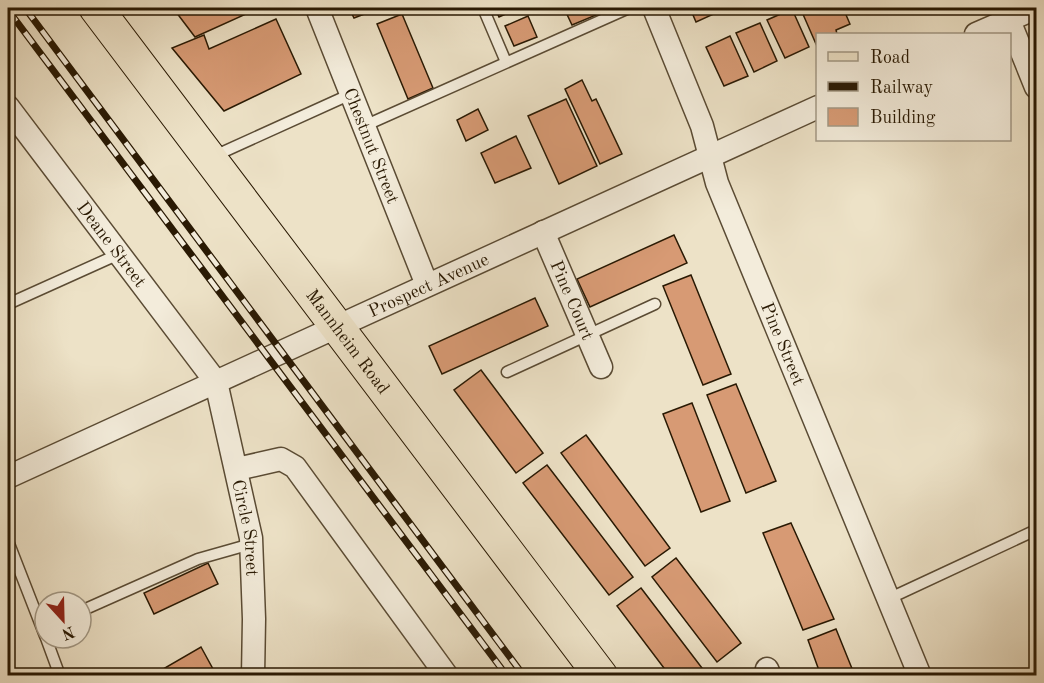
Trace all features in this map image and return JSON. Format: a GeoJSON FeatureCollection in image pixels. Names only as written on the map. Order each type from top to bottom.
{"type":"FeatureCollection","features":[{"type":"Feature","properties":{"kind":"main road","name":"Mannheim Road"},"geometry":{"type":"LineString","coordinates":[[96,8],[602,675]]}},
{"type":"Feature","properties":{"kind":"street","name":"Chestnut Street"},"geometry":{"type":"LineString","coordinates":[[317,8],[427,285]]}},
{"type":"Feature","properties":{"kind":"street","name":"Pine Street"},"geometry":{"type":"LineString","coordinates":[[654,8],[702,126],[717,183],[920,675]]}},
{"type":"Feature","properties":{"kind":"street"},"geometry":{"type":"LineString","coordinates":[[978,33],[1007,14],[1036,8]]}},
{"type":"Feature","properties":{"kind":"street"},"geometry":{"type":"LineString","coordinates":[[1007,14],[1036,87]]}},
{"type":"Feature","properties":{"kind":"street","name":"Deane Street"},"geometry":{"type":"LineString","coordinates":[[8,107],[216,382]]}},
{"type":"Feature","properties":{"kind":"street","name":"Prospect Avenue"},"geometry":{"type":"LineString","coordinates":[[9,472],[216,382],[816,108]]}},
{"type":"Feature","properties":{"kind":"street","name":"Pine Court"},"geometry":{"type":"LineString","coordinates":[[543,232],[601,367]]}},
{"type":"Feature","properties":{"kind":"street","name":"Circle Street"},"geometry":{"type":"LineString","coordinates":[[216,382],[237,469],[251,544],[254,619],[253,675]]}},
{"type":"Feature","properties":{"kind":"street"},"geometry":{"type":"LineString","coordinates":[[237,469],[281,459],[295,467],[447,675]]}},
{"type":"Feature","properties":{"kind":"lane"},"geometry":{"type":"LineString","coordinates":[[483,8],[506,63]]}},
{"type":"Feature","properties":{"kind":"lane"},"geometry":{"type":"LineString","coordinates":[[364,126],[629,8]]}},
{"type":"Feature","properties":{"kind":"lane"},"geometry":{"type":"LineString","coordinates":[[210,158],[351,94]]}},
{"type":"Feature","properties":{"kind":"lane"},"geometry":{"type":"LineString","coordinates":[[8,304],[119,254]]}},
{"type":"Feature","properties":{"kind":"lane"},"geometry":{"type":"LineString","coordinates":[[507,372],[655,304]]}},
{"type":"Feature","properties":{"kind":"lane"},"geometry":{"type":"LineString","coordinates":[[888,599],[1036,531]]}},
{"type":"Feature","properties":{"kind":"lane"},"geometry":{"type":"LineString","coordinates":[[8,541],[33,605]]}},
{"type":"Feature","properties":{"kind":"lane"},"geometry":{"type":"LineString","coordinates":[[93,606],[198,559],[251,544]]}},
{"type":"Feature","properties":{"kind":"lane"},"geometry":{"type":"LineString","coordinates":[[50,650],[60,675]]}},
{"type":"Feature","properties":{"kind":"building"},"geometry":{"type":"Polygon","coordinates":[[[173,8],[254,8],[255,10],[195,37],[173,8]]]}},
{"type":"Feature","properties":{"kind":"building"},"geometry":{"type":"Polygon","coordinates":[[[349,8],[380,8],[354,18],[349,8]]]}},
{"type":"Feature","properties":{"kind":"building"},"geometry":{"type":"Polygon","coordinates":[[[495,8],[511,8],[513,11],[499,17],[495,8]]]}},
{"type":"Feature","properties":{"kind":"building"},"geometry":{"type":"Polygon","coordinates":[[[564,8],[598,8],[601,13],[572,25],[564,8]]]}},
{"type":"Feature","properties":{"kind":"building"},"geometry":{"type":"Polygon","coordinates":[[[690,8],[713,8],[716,13],[696,22],[690,8]]]}},
{"type":"Feature","properties":{"kind":"building"},"geometry":{"type":"Polygon","coordinates":[[[812,8],[843,8],[850,24],[836,30],[837,33],[816,33],[816,44],[802,12],[812,8]]]}},
{"type":"Feature","properties":{"kind":"building"},"geometry":{"type":"Polygon","coordinates":[[[792,9],[809,47],[785,58],[767,20],[792,9]]]}},
{"type":"Feature","properties":{"kind":"building"},"geometry":{"type":"Polygon","coordinates":[[[402,14],[433,88],[408,99],[377,24],[402,14]]]}},
{"type":"Feature","properties":{"kind":"building"},"geometry":{"type":"Polygon","coordinates":[[[528,16],[537,37],[514,46],[505,26],[528,16]]]}},
{"type":"Feature","properties":{"kind":"building"},"geometry":{"type":"Polygon","coordinates":[[[276,19],[301,74],[224,111],[172,48],[204,35],[209,49],[276,19]]]}},
{"type":"Feature","properties":{"kind":"building"},"geometry":{"type":"Polygon","coordinates":[[[760,23],[777,61],[754,72],[736,33],[760,23]]]}},
{"type":"Feature","properties":{"kind":"building"},"geometry":{"type":"Polygon","coordinates":[[[730,36],[748,76],[724,86],[706,47],[730,36]]]}},
{"type":"Feature","properties":{"kind":"building"},"geometry":{"type":"Polygon","coordinates":[[[582,80],[592,101],[596,99],[622,154],[600,164],[565,89],[582,80]]]}},
{"type":"Feature","properties":{"kind":"building"},"geometry":{"type":"Polygon","coordinates":[[[566,99],[597,166],[559,184],[528,116],[566,99]]]}},
{"type":"Feature","properties":{"kind":"building"},"geometry":{"type":"Polygon","coordinates":[[[478,109],[488,130],[466,141],[457,120],[478,109]]]}},
{"type":"Feature","properties":{"kind":"building"},"geometry":{"type":"Polygon","coordinates":[[[516,136],[531,168],[495,183],[481,153],[516,136]]]}},
{"type":"Feature","properties":{"kind":"building"},"geometry":{"type":"Polygon","coordinates":[[[674,235],[687,263],[590,307],[577,279],[674,235]]]}},
{"type":"Feature","properties":{"kind":"building"},"geometry":{"type":"Polygon","coordinates":[[[691,275],[731,374],[703,385],[663,286],[691,275]]]}},
{"type":"Feature","properties":{"kind":"building"},"geometry":{"type":"Polygon","coordinates":[[[535,298],[548,326],[442,374],[429,346],[535,298]]]}},
{"type":"Feature","properties":{"kind":"building"},"geometry":{"type":"Polygon","coordinates":[[[481,370],[543,453],[516,473],[454,390],[481,370]]]}},
{"type":"Feature","properties":{"kind":"building"},"geometry":{"type":"Polygon","coordinates":[[[736,384],[776,481],[746,493],[707,395],[736,384]]]}},
{"type":"Feature","properties":{"kind":"building"},"geometry":{"type":"Polygon","coordinates":[[[692,403],[730,501],[701,512],[663,414],[692,403]]]}},
{"type":"Feature","properties":{"kind":"building"},"geometry":{"type":"Polygon","coordinates":[[[586,435],[670,548],[645,566],[561,453],[586,435]]]}},
{"type":"Feature","properties":{"kind":"building"},"geometry":{"type":"Polygon","coordinates":[[[547,465],[633,577],[609,595],[523,483],[547,465]]]}},
{"type":"Feature","properties":{"kind":"building"},"geometry":{"type":"Polygon","coordinates":[[[791,523],[834,619],[803,630],[763,533],[791,523]]]}},
{"type":"Feature","properties":{"kind":"building"},"geometry":{"type":"Polygon","coordinates":[[[676,558],[741,643],[717,662],[652,577],[676,558]]]}},
{"type":"Feature","properties":{"kind":"building"},"geometry":{"type":"Polygon","coordinates":[[[208,563],[218,584],[154,614],[144,593],[208,563]]]}},
{"type":"Feature","properties":{"kind":"building"},"geometry":{"type":"Polygon","coordinates":[[[641,588],[705,672],[701,676],[670,676],[617,606],[641,588]]]}},
{"type":"Feature","properties":{"kind":"building"},"geometry":{"type":"Polygon","coordinates":[[[836,629],[855,676],[821,676],[808,640],[836,629]]]}},
{"type":"Feature","properties":{"kind":"building"},"geometry":{"type":"Polygon","coordinates":[[[201,647],[213,669],[201,676],[151,676],[201,647]]]}},
{"type":"Feature","properties":{"kind":"railway"},"geometry":{"type":"LineString","coordinates":[[25,8],[524,676]]}},
{"type":"Feature","properties":{"kind":"railway"},"geometry":{"type":"LineString","coordinates":[[8,10],[507,676]]}}]}
